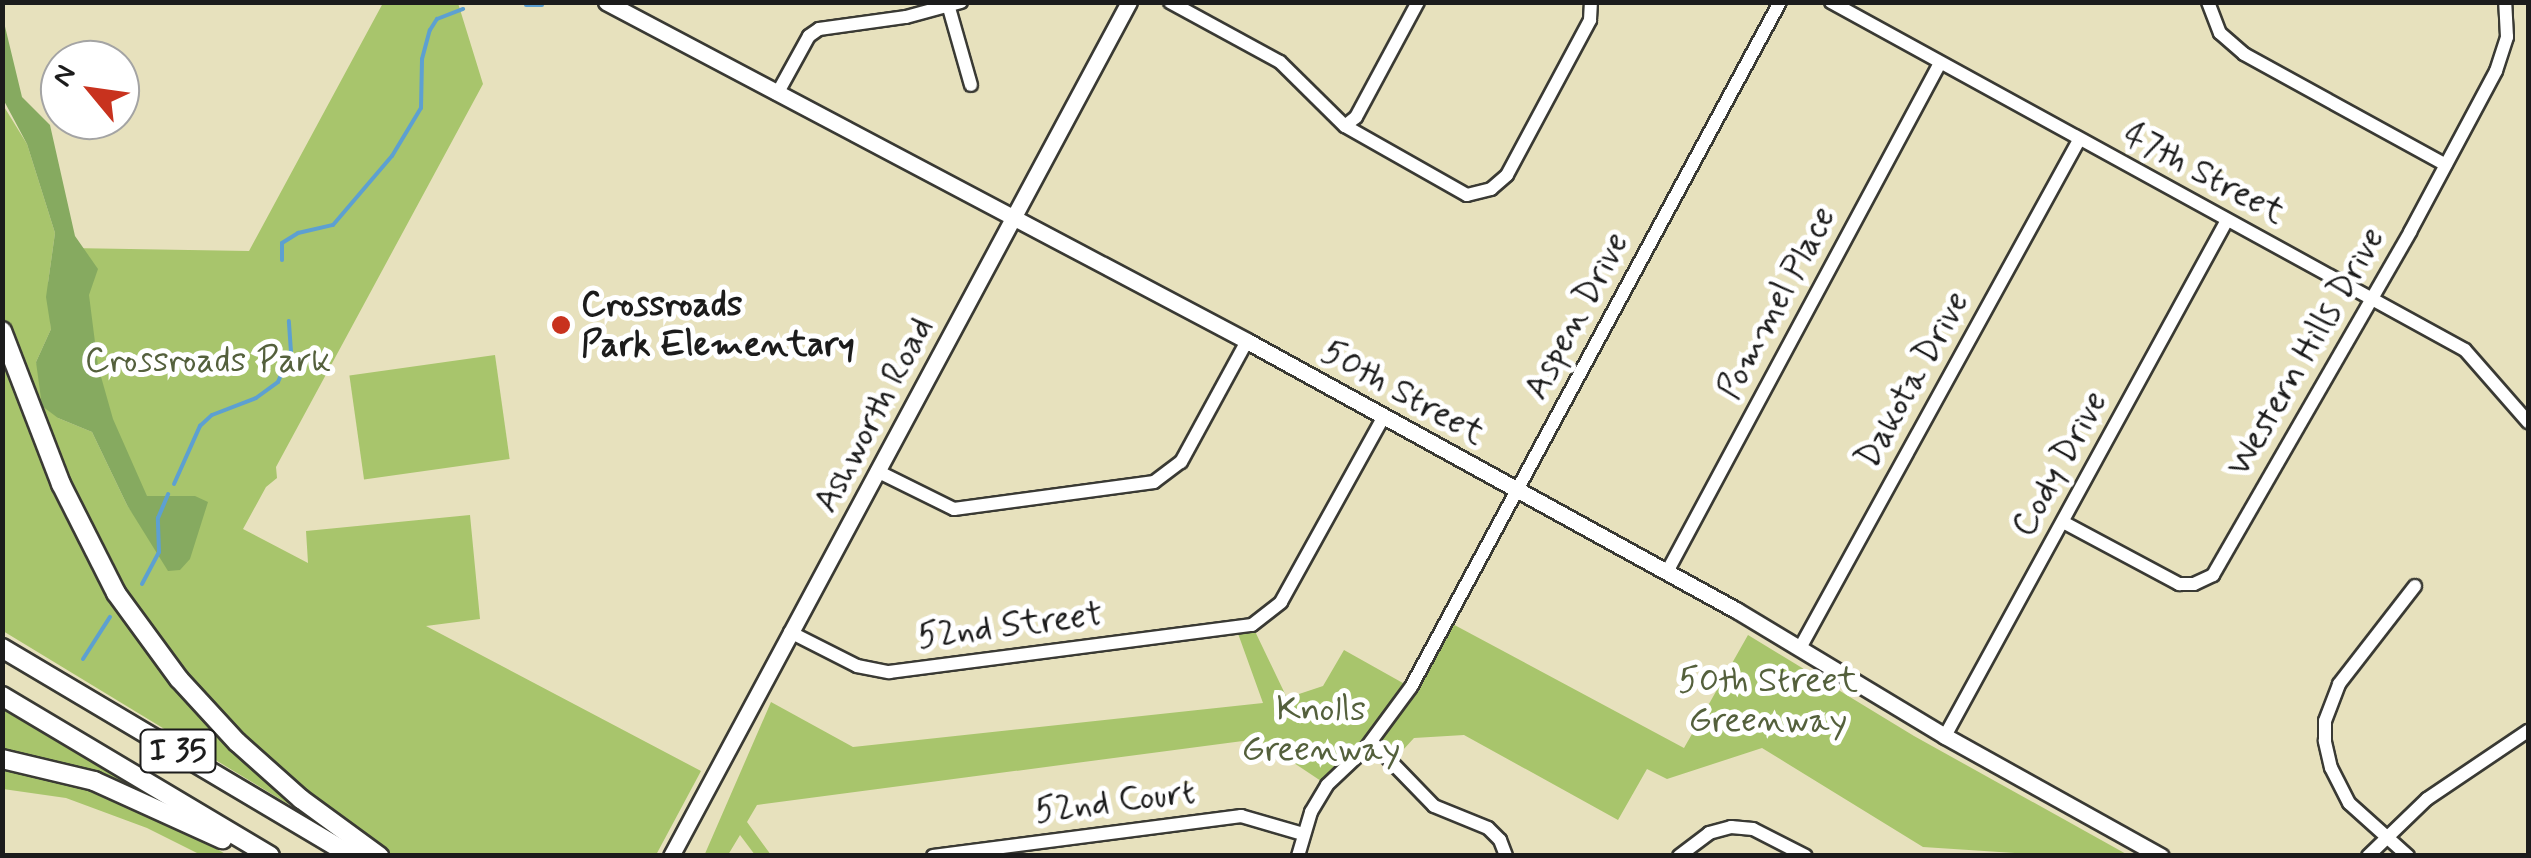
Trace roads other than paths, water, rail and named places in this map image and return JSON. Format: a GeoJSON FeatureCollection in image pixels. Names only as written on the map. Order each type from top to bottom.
{"type":"FeatureCollection","features":[{"type":"Feature","properties":{"kind":"highway"},"geometry":{"type":"LineString","coordinates":[[2,331],[61,484],[116,592],[179,679],[237,742],[301,799],[380,856]]}},
{"type":"Feature","properties":{"kind":"highway","name":"I 35"},"geometry":{"type":"LineString","coordinates":[[2,648],[352,856]]}},
{"type":"Feature","properties":{"kind":"highway","name":"I 35"},"geometry":{"type":"LineString","coordinates":[[2,696],[270,856]]}},
{"type":"Feature","properties":{"kind":"highway"},"geometry":{"type":"LineString","coordinates":[[2,760],[94,781],[257,856]]}},
{"type":"Feature","properties":{"kind":"main road","name":"50th Street"},"geometry":{"type":"LineString","coordinates":[[606,2],[1384,416],[1667,572],[1945,736],[2161,856]]}},
{"type":"Feature","properties":{"kind":"main road","name":"Ashworth Road"},"geometry":{"type":"LineString","coordinates":[[671,856],[1130,2]]}},
{"type":"Feature","properties":{"kind":"street"},"geometry":{"type":"LineString","coordinates":[[1170,2],[1280,62],[1346,126],[1468,195],[1491,189],[1507,175],[1590,20],[1591,2]]}},
{"type":"Feature","properties":{"kind":"street"},"geometry":{"type":"LineString","coordinates":[[1346,126],[1356,117],[1418,2]]}},
{"type":"Feature","properties":{"kind":"street","name":"Aspen Drive"},"geometry":{"type":"LineString","coordinates":[[1298,856],[1303,834],[1327,785],[1372,742],[1410,687],[1780,2]]}},
{"type":"Feature","properties":{"kind":"street","name":"47th Street"},"geometry":{"type":"LineString","coordinates":[[1831,2],[2464,350],[2528,422]]}},
{"type":"Feature","properties":{"kind":"street"},"geometry":{"type":"LineString","coordinates":[[2208,2],[2220,33],[2244,54],[2446,164]]}},
{"type":"Feature","properties":{"kind":"street","name":"Western Hills Drive"},"geometry":{"type":"LineString","coordinates":[[2063,522],[2179,584],[2194,584],[2214,575],[2372,298],[2503,55],[2505,2]]}},
{"type":"Feature","properties":{"kind":"street"},"geometry":{"type":"LineString","coordinates":[[776,94],[809,36],[819,29],[955,6],[971,85]]}},
{"type":"Feature","properties":{"kind":"street","name":"Pommel Place"},"geometry":{"type":"LineString","coordinates":[[1667,572],[1940,63]]}},
{"type":"Feature","properties":{"kind":"street","name":"Dakota Drive"},"geometry":{"type":"LineString","coordinates":[[1800,648],[2079,140]]}},
{"type":"Feature","properties":{"kind":"street","name":"Cody Drive"},"geometry":{"type":"LineString","coordinates":[[1945,736],[2227,220]]}},
{"type":"Feature","properties":{"kind":"street"},"geometry":{"type":"LineString","coordinates":[[877,471],[954,510],[1163,479],[1181,462],[1247,341]]}},
{"type":"Feature","properties":{"kind":"street","name":"52nd Street"},"geometry":{"type":"LineString","coordinates":[[790,632],[858,666],[889,672],[1246,626],[1281,602],[1384,416]]}},
{"type":"Feature","properties":{"kind":"street"},"geometry":{"type":"LineString","coordinates":[[2408,856],[2342,792],[2330,768],[2326,721],[2339,684],[2416,586]]}},
{"type":"Feature","properties":{"kind":"street"},"geometry":{"type":"LineString","coordinates":[[2368,856],[2384,836],[2427,799],[2528,731]]}},
{"type":"Feature","properties":{"kind":"street"},"geometry":{"type":"LineString","coordinates":[[1372,742],[1434,806],[1488,828],[1504,849]]}},
{"type":"Feature","properties":{"kind":"street","name":"52nd Court"},"geometry":{"type":"LineString","coordinates":[[933,856],[1240,816],[1303,834]]}},
{"type":"Feature","properties":{"kind":"street"},"geometry":{"type":"LineString","coordinates":[[1679,856],[1709,832],[1731,827],[1753,829],[1802,852]]}},
{"type":"Feature","properties":{"kind":"waterway"},"geometry":{"type":"LineString","coordinates":[[526,5],[542,5]]}},
{"type":"Feature","properties":{"kind":"waterway"},"geometry":{"type":"LineString","coordinates":[[282,260],[282,243],[298,233],[333,225],[392,156],[421,108],[422,59],[430,30],[437,19],[463,9]]}},
{"type":"Feature","properties":{"kind":"waterway"},"geometry":{"type":"LineString","coordinates":[[174,484],[200,426],[212,415],[256,398],[278,382],[291,352],[289,321]]}},
{"type":"Feature","properties":{"kind":"waterway"},"geometry":{"type":"LineString","coordinates":[[142,584],[159,552],[158,518],[168,494]]}},
{"type":"Feature","properties":{"kind":"waterway"},"geometry":{"type":"LineString","coordinates":[[83,659],[110,617]]}},
{"type":"Feature","properties":{"kind":"place","name":"Crossroads Park Elementary"},"geometry":{"type":"Point","coordinates":[561,325]}},
{"type":"Feature","properties":{"kind":"park label","name":"Crossroads Park"},"geometry":{"type":"Point","coordinates":[208,361]}},
{"type":"Feature","properties":{"kind":"park label","name":"50th Street Greenway"},"geometry":{"type":"Point","coordinates":[1768,701]}},
{"type":"Feature","properties":{"kind":"park label","name":"Knolls Greenway"},"geometry":{"type":"Point","coordinates":[1321,730]}}]}
